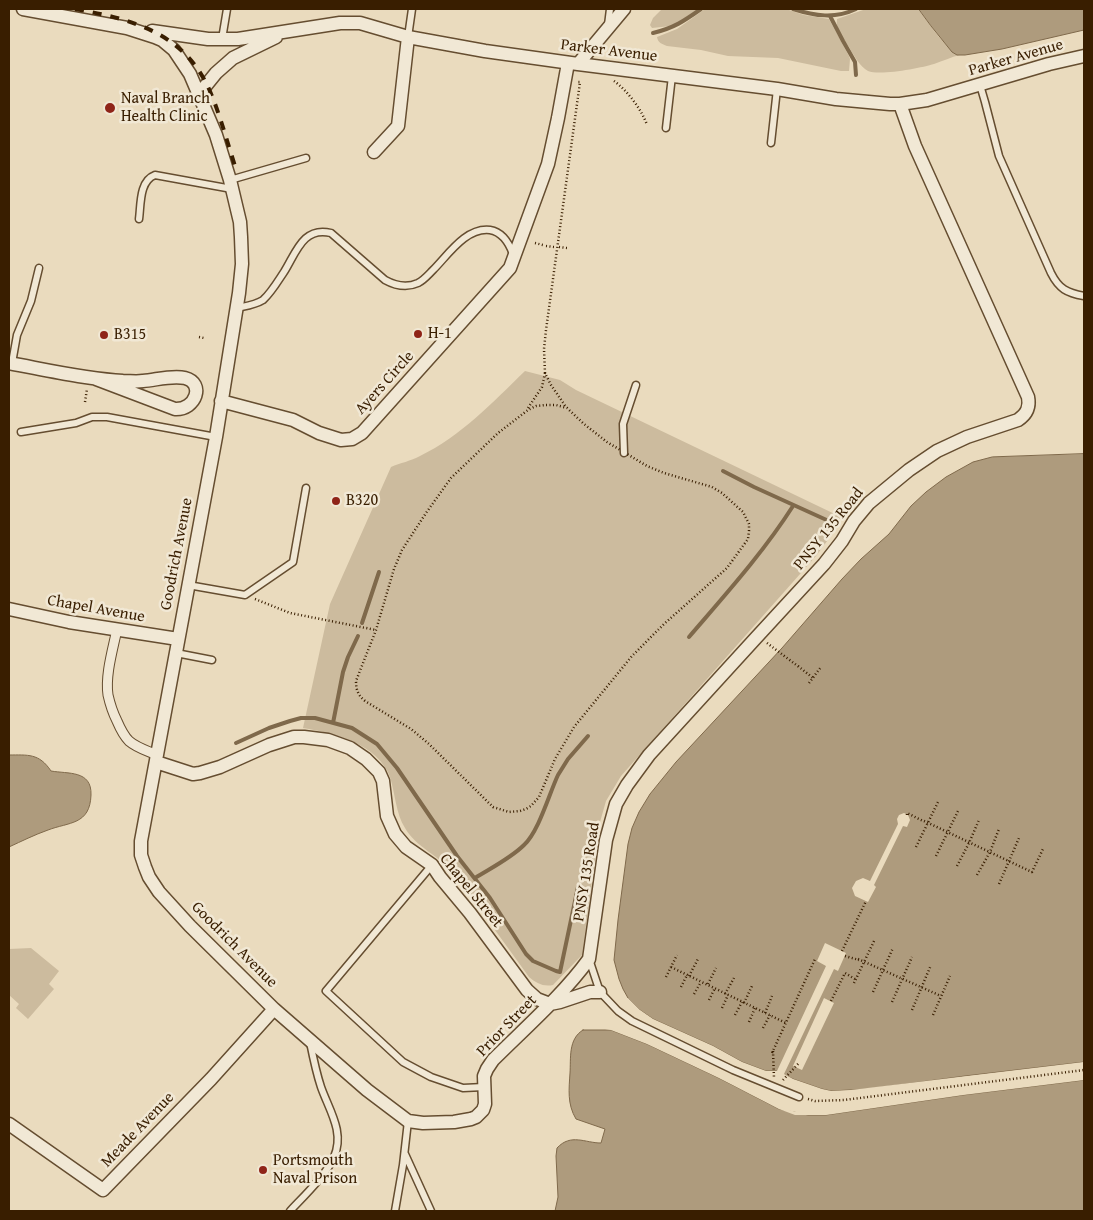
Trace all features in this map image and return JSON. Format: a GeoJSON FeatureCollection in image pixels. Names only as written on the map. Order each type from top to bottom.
{"type":"FeatureCollection","features":[{"type":"Feature","properties":{"kind":"street","name":"Goodrich Avenue"},"geometry":{"type":"LineString","coordinates":[[22,9],[127,28],[162,40],[174,50],[190,74],[216,136],[240,222],[241,280],[237,308],[216,437],[141,841],[141,855],[147,872],[159,892],[190,926],[274,1009],[367,1090],[408,1121]]}},
{"type":"Feature","properties":{"kind":"street"},"geometry":{"type":"LineString","coordinates":[[573,63],[624,9]]}},
{"type":"Feature","properties":{"kind":"street","name":"Parker Avenue"},"geometry":{"type":"LineString","coordinates":[[127,28],[196,38],[238,39],[352,22],[408,37],[485,51],[777,89],[836,99],[900,104],[927,100],[1049,64],[1084,56]]}},
{"type":"Feature","properties":{"kind":"street"},"geometry":{"type":"LineString","coordinates":[[199,94],[216,73],[233,58],[285,32]]}},
{"type":"Feature","properties":{"kind":"street"},"geometry":{"type":"LineString","coordinates":[[374,152],[398,126],[408,37]]}},
{"type":"Feature","properties":{"kind":"street","name":"Ayers Circle"},"geometry":{"type":"LineString","coordinates":[[221,401],[293,420],[320,433],[341,440],[356,437],[362,433],[513,263],[548,164],[573,63]]}},
{"type":"Feature","properties":{"kind":"street","name":"PNSY 135 Road"},"geometry":{"type":"LineString","coordinates":[[590,959],[606,840],[616,804],[649,755],[824,564],[869,503],[909,470],[937,451],[967,437],[1018,420],[1028,410],[1028,397],[915,146],[900,104]]}},
{"type":"Feature","properties":{"kind":"street"},"geometry":{"type":"LineString","coordinates":[[10,363],[91,382],[175,409],[189,406],[195,397],[196,390],[193,382],[184,378],[91,382]]}},
{"type":"Feature","properties":{"kind":"street","name":"Chapel Avenue"},"geometry":{"type":"LineString","coordinates":[[9,609],[69,622],[178,639]]}},
{"type":"Feature","properties":{"kind":"street"},"geometry":{"type":"LineString","coordinates":[[117,629],[108,676],[110,702],[116,719],[127,739],[156,759]]}},
{"type":"Feature","properties":{"kind":"street","name":"Chapel Street"},"geometry":{"type":"LineString","coordinates":[[156,759],[193,774],[200,773],[220,767],[286,738],[294,737],[328,740],[359,753],[378,772],[383,782],[387,816],[395,834],[406,847],[432,865],[527,990],[537,999],[550,1004]]}},
{"type":"Feature","properties":{"kind":"street","name":"Prior Street"},"geometry":{"type":"LineString","coordinates":[[408,1121],[423,1123],[454,1122],[476,1117],[483,1110],[485,1098],[484,1076],[493,1060],[550,1004],[590,959]]}},
{"type":"Feature","properties":{"kind":"street"},"geometry":{"type":"LineString","coordinates":[[550,1004],[590,992],[600,992]]}},
{"type":"Feature","properties":{"kind":"street","name":"Meade Avenue"},"geometry":{"type":"LineString","coordinates":[[9,1124],[103,1190],[211,1079],[274,1009]]}},
{"type":"Feature","properties":{"kind":"lane"},"geometry":{"type":"LineString","coordinates":[[222,39],[227,9]]}},
{"type":"Feature","properties":{"kind":"lane"},"geometry":{"type":"LineString","coordinates":[[408,37],[412,9]]}},
{"type":"Feature","properties":{"kind":"lane"},"geometry":{"type":"LineString","coordinates":[[608,28],[610,9]]}},
{"type":"Feature","properties":{"kind":"lane"},"geometry":{"type":"LineString","coordinates":[[666,128],[672,76]]}},
{"type":"Feature","properties":{"kind":"lane"},"geometry":{"type":"LineString","coordinates":[[980,85],[999,156],[1051,273],[1056,283],[1062,288],[1073,294],[1084,296]]}},
{"type":"Feature","properties":{"kind":"lane"},"geometry":{"type":"LineString","coordinates":[[771,142],[777,89]]}},
{"type":"Feature","properties":{"kind":"lane"},"geometry":{"type":"LineString","coordinates":[[139,219],[143,187],[150,177],[155,175],[231,185],[306,158]]}},
{"type":"Feature","properties":{"kind":"lane"},"geometry":{"type":"LineString","coordinates":[[237,308],[252,305],[268,295],[300,244],[317,232],[331,233],[386,280],[403,286],[421,282],[462,239],[475,232],[488,230],[498,233],[507,242],[514,258]]}},
{"type":"Feature","properties":{"kind":"lane"},"geometry":{"type":"LineString","coordinates":[[10,363],[17,334],[31,300],[39,268]]}},
{"type":"Feature","properties":{"kind":"lane"},"geometry":{"type":"LineString","coordinates":[[624,453],[623,424],[636,385]]}},
{"type":"Feature","properties":{"kind":"lane"},"geometry":{"type":"LineString","coordinates":[[21,432],[76,423],[92,417],[107,417],[216,437]]}},
{"type":"Feature","properties":{"kind":"lane"},"geometry":{"type":"LineString","coordinates":[[188,585],[245,594],[293,562],[306,488]]}},
{"type":"Feature","properties":{"kind":"lane"},"geometry":{"type":"LineString","coordinates":[[176,653],[212,660]]}},
{"type":"Feature","properties":{"kind":"lane"},"geometry":{"type":"LineString","coordinates":[[432,865],[326,991],[403,1062],[431,1077],[463,1088],[484,1087]]}},
{"type":"Feature","properties":{"kind":"lane"},"geometry":{"type":"LineString","coordinates":[[590,959],[600,992],[618,1011],[632,1021],[732,1070],[800,1097]]}},
{"type":"Feature","properties":{"kind":"lane"},"geometry":{"type":"LineString","coordinates":[[290,1211],[329,1165],[337,1145],[337,1126],[320,1085],[310,1041]]}},
{"type":"Feature","properties":{"kind":"lane"},"geometry":{"type":"LineString","coordinates":[[395,1211],[408,1121]]}},
{"type":"Feature","properties":{"kind":"lane"},"geometry":{"type":"LineString","coordinates":[[404,1152],[431,1211]]}},
{"type":"Feature","properties":{"kind":"path"},"geometry":{"type":"LineString","coordinates":[[612,80],[625,90],[644,116],[647,125]]}},
{"type":"Feature","properties":{"kind":"path"},"geometry":{"type":"LineString","coordinates":[[528,410],[542,387],[545,373],[544,349],[546,330],[580,82],[572,81]]}},
{"type":"Feature","properties":{"kind":"path"},"geometry":{"type":"LineString","coordinates":[[536,243],[554,247]]}},
{"type":"Feature","properties":{"kind":"path"},"geometry":{"type":"LineString","coordinates":[[559,247],[567,248]]}},
{"type":"Feature","properties":{"kind":"path"},"geometry":{"type":"LineString","coordinates":[[199,337],[204,338]]}},
{"type":"Feature","properties":{"kind":"path"},"geometry":{"type":"LineString","coordinates":[[545,373],[567,408],[607,442],[647,466],[712,487],[722,493],[743,512],[748,524],[748,539],[727,568],[664,624],[632,656],[574,726],[555,759],[539,797],[531,806],[514,812],[503,811],[493,807],[430,744],[411,729],[371,706],[361,698],[356,689],[356,681],[376,630],[394,569],[402,550],[451,478],[498,433],[528,410],[536,406],[546,405],[567,408]]}},
{"type":"Feature","properties":{"kind":"path"},"geometry":{"type":"LineString","coordinates":[[85,402],[91,382]]}},
{"type":"Feature","properties":{"kind":"path"},"geometry":{"type":"LineString","coordinates":[[245,594],[290,613],[376,630]]}},
{"type":"Feature","properties":{"kind":"path"},"geometry":{"type":"LineString","coordinates":[[757,636],[813,678]]}},
{"type":"Feature","properties":{"kind":"path"},"geometry":{"type":"LineString","coordinates":[[791,660],[799,667]]}},
{"type":"Feature","properties":{"kind":"path"},"geometry":{"type":"LineString","coordinates":[[809,683],[821,667]]}},
{"type":"Feature","properties":{"kind":"path"},"geometry":{"type":"LineString","coordinates":[[916,847],[939,800]]}},
{"type":"Feature","properties":{"kind":"path"},"geometry":{"type":"LineString","coordinates":[[936,856],[959,810]]}},
{"type":"Feature","properties":{"kind":"path"},"geometry":{"type":"LineString","coordinates":[[907,815],[907,813],[1032,872],[1044,849]]}},
{"type":"Feature","properties":{"kind":"path"},"geometry":{"type":"LineString","coordinates":[[957,866],[979,820]]}},
{"type":"Feature","properties":{"kind":"path"},"geometry":{"type":"LineString","coordinates":[[977,876],[990,852],[999,829]]}},
{"type":"Feature","properties":{"kind":"path"},"geometry":{"type":"LineString","coordinates":[[999,884],[1019,838]]}},
{"type":"Feature","properties":{"kind":"path"},"geometry":{"type":"LineString","coordinates":[[842,951],[866,901]]}},
{"type":"Feature","properties":{"kind":"path"},"geometry":{"type":"LineString","coordinates":[[854,983],[875,939]]}},
{"type":"Feature","properties":{"kind":"path"},"geometry":{"type":"LineString","coordinates":[[873,992],[894,948]]}},
{"type":"Feature","properties":{"kind":"path"},"geometry":{"type":"LineString","coordinates":[[666,977],[677,955]]}},
{"type":"Feature","properties":{"kind":"path"},"geometry":{"type":"LineString","coordinates":[[845,956],[863,961]]}},
{"type":"Feature","properties":{"kind":"path"},"geometry":{"type":"LineString","coordinates":[[892,1002],[912,957]]}},
{"type":"Feature","properties":{"kind":"path"},"geometry":{"type":"LineString","coordinates":[[681,987],[698,959]]}},
{"type":"Feature","properties":{"kind":"path"},"geometry":{"type":"LineString","coordinates":[[773,1071],[773,1051],[815,959]]}},
{"type":"Feature","properties":{"kind":"path"},"geometry":{"type":"LineString","coordinates":[[858,959],[941,996]]}},
{"type":"Feature","properties":{"kind":"path"},"geometry":{"type":"LineString","coordinates":[[912,1010],[931,965]]}},
{"type":"Feature","properties":{"kind":"path"},"geometry":{"type":"LineString","coordinates":[[670,967],[786,1023]]}},
{"type":"Feature","properties":{"kind":"path"},"geometry":{"type":"LineString","coordinates":[[708,985],[716,968]]}},
{"type":"Feature","properties":{"kind":"path"},"geometry":{"type":"LineString","coordinates":[[831,1001],[845,973],[856,978]]}},
{"type":"Feature","properties":{"kind":"path"},"geometry":{"type":"LineString","coordinates":[[933,1015],[950,976]]}},
{"type":"Feature","properties":{"kind":"path"},"geometry":{"type":"LineString","coordinates":[[722,1008],[734,978]]}},
{"type":"Feature","properties":{"kind":"path"},"geometry":{"type":"LineString","coordinates":[[694,994],[701,982]]}},
{"type":"Feature","properties":{"kind":"path"},"geometry":{"type":"LineString","coordinates":[[735,1015],[752,986]]}},
{"type":"Feature","properties":{"kind":"path"},"geometry":{"type":"LineString","coordinates":[[709,1000],[715,988]]}},
{"type":"Feature","properties":{"kind":"path"},"geometry":{"type":"LineString","coordinates":[[764,1012],[772,996]]}},
{"type":"Feature","properties":{"kind":"path"},"geometry":{"type":"LineString","coordinates":[[749,1022],[755,1008]]}},
{"type":"Feature","properties":{"kind":"path"},"geometry":{"type":"LineString","coordinates":[[763,1028],[770,1015]]}},
{"type":"Feature","properties":{"kind":"path"},"geometry":{"type":"LineString","coordinates":[[788,1076],[799,1063]]}},
{"type":"Feature","properties":{"kind":"path"},"geometry":{"type":"LineString","coordinates":[[800,1097],[814,1101],[844,1100],[1084,1070]]}},
{"type":"Feature","properties":{"kind":"shaded area"},"geometry":{"type":"Polygon","coordinates":[[[662,9],[698,9],[671,26],[652,28],[650,25],[653,18],[662,9]]]}},
{"type":"Feature","properties":{"kind":"shaded area"},"geometry":{"type":"Polygon","coordinates":[[[705,9],[786,9],[804,15],[829,19],[849,56],[849,71],[778,58],[728,56],[701,50],[667,46],[658,41],[657,37],[677,29],[705,9]]]}},
{"type":"Feature","properties":{"kind":"shaded area"},"geometry":{"type":"Polygon","coordinates":[[[866,9],[919,9],[943,42],[960,55],[934,64],[911,69],[882,73],[868,71],[862,67],[855,57],[837,26],[837,19],[866,9]]]}},
{"type":"Feature","properties":{"kind":"shaded area"},"geometry":{"type":"Polygon","coordinates":[[[919,9],[1084,9],[1084,30],[1002,49],[957,55],[952,52],[919,9]]]}},
{"type":"Feature","properties":{"kind":"shaded area"},"geometry":{"type":"Polygon","coordinates":[[[525,371],[560,380],[576,390],[841,517],[836,529],[816,556],[621,776],[606,801],[600,822],[582,955],[553,985],[540,984],[529,977],[453,872],[410,835],[402,822],[390,777],[376,756],[354,742],[341,737],[303,728],[330,604],[391,467],[417,458],[449,439],[476,418],[525,371]]]}},
{"type":"Feature","properties":{"kind":"shaded area"},"geometry":{"type":"Polygon","coordinates":[[[1084,454],[1084,1062],[869,1089],[831,1091],[793,1079],[776,1071],[766,1071],[742,1062],[713,1046],[653,1019],[640,1010],[628,998],[623,989],[614,960],[628,844],[639,812],[650,794],[676,762],[782,648],[842,579],[889,534],[911,506],[926,492],[946,477],[973,462],[992,457],[1084,454]]]}},
{"type":"Feature","properties":{"kind":"shaded area"},"geometry":{"type":"Polygon","coordinates":[[[9,755],[33,756],[47,765],[51,771],[71,773],[83,777],[88,781],[91,795],[87,812],[77,821],[56,827],[9,847],[9,755]]]}},
{"type":"Feature","properties":{"kind":"shaded area"},"geometry":{"type":"Polygon","coordinates":[[[31,948],[59,971],[49,984],[54,989],[28,1019],[16,1008],[19,1004],[9,995],[9,949],[31,948]]]}},
{"type":"Feature","properties":{"kind":"shaded area"},"geometry":{"type":"Polygon","coordinates":[[[583,1030],[611,1030],[647,1044],[779,1109],[808,1115],[826,1115],[1084,1080],[1084,1211],[555,1211],[558,1197],[557,1148],[562,1143],[573,1140],[601,1143],[605,1129],[576,1119],[571,1108],[569,1091],[571,1049],[575,1038],[583,1030]]]}},
{"type":"Feature","properties":{"kind":"pier"},"geometry":{"type":"Polygon","coordinates":[[[904,813],[908,815],[910,820],[907,827],[903,826],[874,885],[876,887],[868,902],[855,896],[852,888],[856,881],[863,878],[870,881],[898,824],[897,819],[899,815],[904,813]]]}},
{"type":"Feature","properties":{"kind":"pier"},"geometry":{"type":"Polygon","coordinates":[[[825,943],[846,953],[838,971],[834,969],[784,1074],[793,1079],[831,1091],[851,1090],[1084,1062],[1084,1064],[869,1091],[831,1093],[792,1081],[776,1073],[766,1074],[741,1064],[712,1048],[652,1021],[638,1012],[627,1000],[628,998],[653,1019],[713,1046],[742,1062],[766,1071],[777,1071],[826,966],[817,961],[825,943]]]}},
{"type":"Feature","properties":{"kind":"pier"},"geometry":{"type":"Polygon","coordinates":[[[824,998],[834,1003],[802,1070],[793,1066],[824,998]]]}},
{"type":"Feature","properties":{"kind":"pier"},"geometry":{"type":"Polygon","coordinates":[[[607,1027],[648,1042],[780,1107],[796,1112],[826,1112],[962,1092],[1084,1077],[1084,1080],[826,1115],[795,1115],[779,1109],[647,1044],[605,1029],[607,1027]]]}},
{"type":"Feature","properties":{"kind":"waterway"},"geometry":{"type":"LineString","coordinates":[[653,33],[679,24],[701,9]]}},
{"type":"Feature","properties":{"kind":"waterway"},"geometry":{"type":"LineString","coordinates":[[793,9],[825,15],[840,14],[856,9]]}},
{"type":"Feature","properties":{"kind":"waterway"},"geometry":{"type":"LineString","coordinates":[[830,16],[855,62],[856,75]]}},
{"type":"Feature","properties":{"kind":"waterway"},"geometry":{"type":"LineString","coordinates":[[723,471],[831,522]]}},
{"type":"Feature","properties":{"kind":"waterway"},"geometry":{"type":"LineString","coordinates":[[689,637],[756,557],[793,506]]}},
{"type":"Feature","properties":{"kind":"waterway"},"geometry":{"type":"LineString","coordinates":[[362,623],[379,572]]}},
{"type":"Feature","properties":{"kind":"waterway"},"geometry":{"type":"LineString","coordinates":[[333,723],[343,672],[358,636]]}},
{"type":"Feature","properties":{"kind":"waterway"},"geometry":{"type":"LineString","coordinates":[[236,743],[290,721],[301,718],[315,718],[352,728],[377,744],[397,768],[457,856],[490,898],[526,954],[533,961],[560,972],[578,887]]}},
{"type":"Feature","properties":{"kind":"waterway"},"geometry":{"type":"LineString","coordinates":[[475,878],[501,863],[529,839],[539,822],[558,775],[568,759],[588,736]]}},
{"type":"Feature","properties":{"kind":"railway"},"geometry":{"type":"LineString","coordinates":[[75,9],[116,18],[153,31],[170,41],[185,54],[198,70],[209,89],[236,169]]}},
{"type":"Feature","properties":{"kind":"place","name":"Naval Branch Health Clinic"},"geometry":{"type":"Point","coordinates":[110,108]}},
{"type":"Feature","properties":{"kind":"place","name":"H-1"},"geometry":{"type":"Point","coordinates":[418,334]}},
{"type":"Feature","properties":{"kind":"place","name":"B315"},"geometry":{"type":"Point","coordinates":[104,335]}},
{"type":"Feature","properties":{"kind":"place","name":"B320"},"geometry":{"type":"Point","coordinates":[336,501]}},
{"type":"Feature","properties":{"kind":"place","name":"Portsmouth Naval Prison"},"geometry":{"type":"Point","coordinates":[263,1170]}}]}
